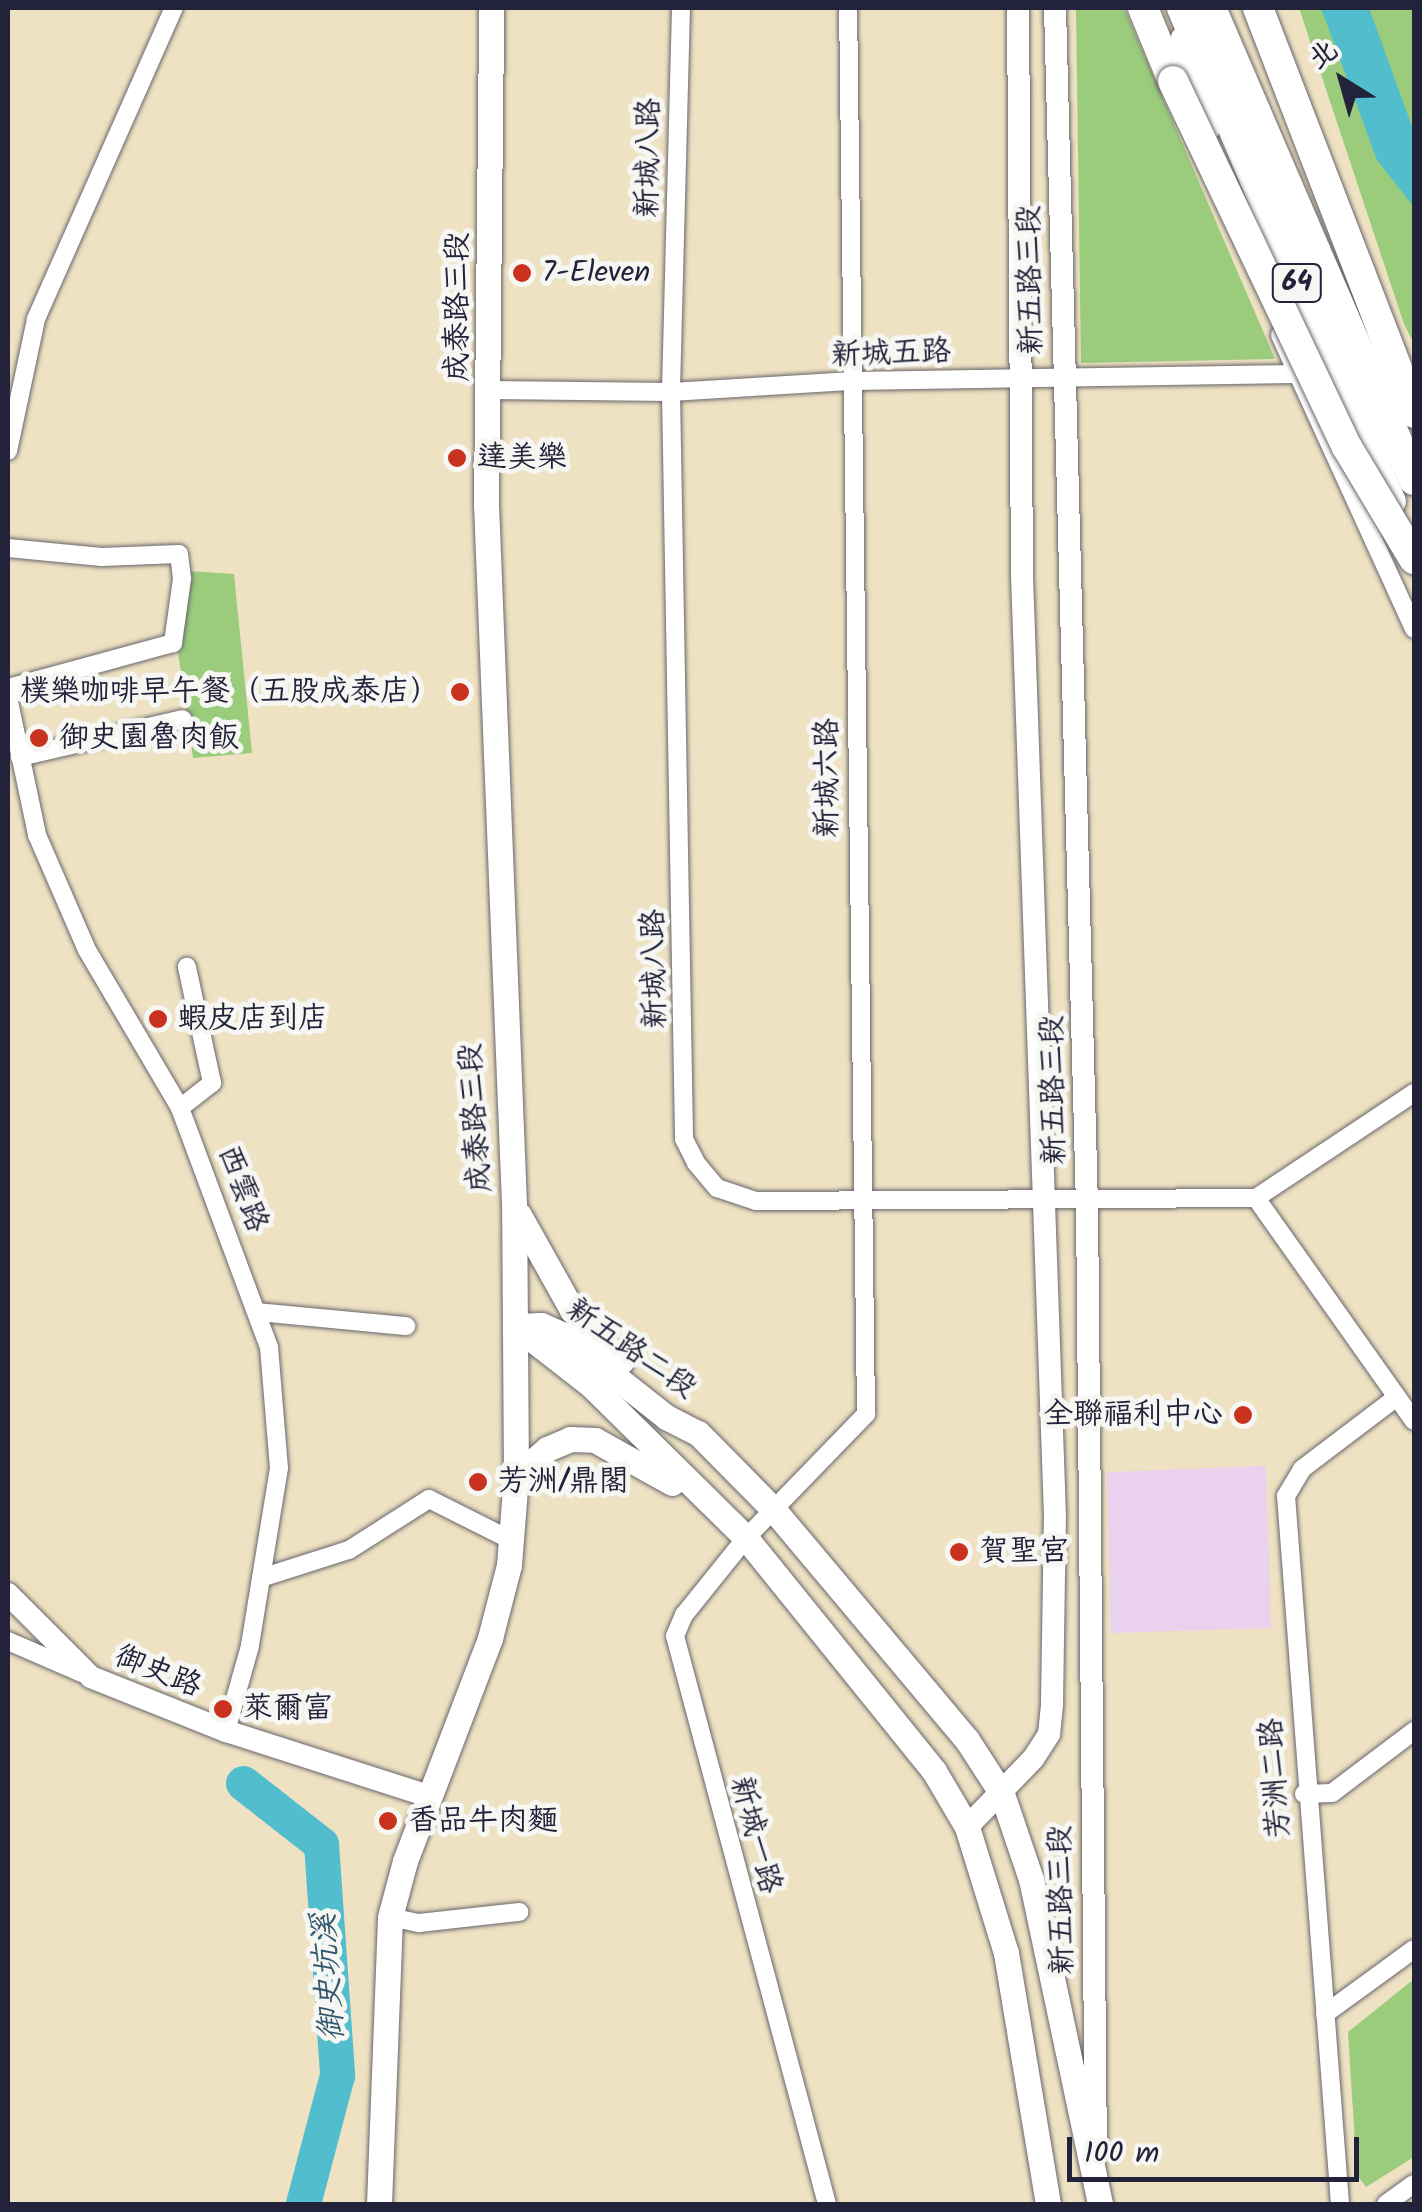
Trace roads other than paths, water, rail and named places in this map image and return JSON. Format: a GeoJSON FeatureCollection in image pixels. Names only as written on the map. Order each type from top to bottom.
{"type":"FeatureCollection","features":[{"type":"Feature","properties":{"kind":"highway"},"geometry":{"type":"LineString","coordinates":[[1142,8],[1347,447],[1414,558]]}},
{"type":"Feature","properties":{"kind":"highway","name":"64"},"geometry":{"type":"LineString","coordinates":[[1182,8],[1414,558]]}},
{"type":"Feature","properties":{"kind":"highway","name":"64"},"geometry":{"type":"LineString","coordinates":[[1211,8],[1414,480]]}},
{"type":"Feature","properties":{"kind":"highway"},"geometry":{"type":"LineString","coordinates":[[1258,8],[1414,413]]}},
{"type":"Feature","properties":{"kind":"main road","name":"成泰路三段"},"geometry":{"type":"LineString","coordinates":[[379,2204],[390,1917],[430,1796],[490,1638],[511,1540],[516,1476],[514,1204],[491,741],[491,8]]}},
{"type":"Feature","properties":{"kind":"main road"},"geometry":{"type":"LineString","coordinates":[[514,1204],[544,1270],[572,1310],[698,1432]]}},
{"type":"Feature","properties":{"kind":"main road","name":"新五路二段"},"geometry":{"type":"LineString","coordinates":[[515,1326],[541,1325],[561,1334],[666,1416],[698,1432],[774,1510],[906,1663],[1002,1794],[1048,1947],[1100,2204]]}},
{"type":"Feature","properties":{"kind":"main road","name":"新五路二段"},"geometry":{"type":"LineString","coordinates":[[515,1326],[592,1386],[746,1538],[934,1771],[967,1828],[1006,1953],[1048,2204]]}},
{"type":"Feature","properties":{"kind":"main road"},"geometry":{"type":"LineString","coordinates":[[516,1476],[548,1449],[570,1439],[594,1440],[650,1467],[746,1538]]}},
{"type":"Feature","properties":{"kind":"street"},"geometry":{"type":"LineString","coordinates":[[8,451],[36,319],[174,8]]}},
{"type":"Feature","properties":{"kind":"street","name":"新城八路"},"geometry":{"type":"LineString","coordinates":[[681,8],[671,392],[684,1138],[718,1188],[756,1201],[1087,1203],[1256,1198]]}},
{"type":"Feature","properties":{"kind":"street","name":"新城六路"},"geometry":{"type":"LineString","coordinates":[[774,1510],[866,1414],[859,1204],[848,8]]}},
{"type":"Feature","properties":{"kind":"street","name":"新五路三段"},"geometry":{"type":"LineString","coordinates":[[967,1828],[1002,1794],[1049,1734],[1052,1702],[1055,1516],[1022,378],[1018,8]]}},
{"type":"Feature","properties":{"kind":"street","name":"新五路三段"},"geometry":{"type":"LineString","coordinates":[[1055,8],[1087,1203],[1096,2171]]}},
{"type":"Feature","properties":{"kind":"street"},"geometry":{"type":"LineString","coordinates":[[1170,8],[1294,374],[1414,628]]}},
{"type":"Feature","properties":{"kind":"street","name":"新城五路"},"geometry":{"type":"LineString","coordinates":[[490,390],[671,392],[853,381],[1294,374]]}},
{"type":"Feature","properties":{"kind":"street"},"geometry":{"type":"LineString","coordinates":[[8,548],[102,557],[179,554],[174,643],[8,688]]}},
{"type":"Feature","properties":{"kind":"street","name":"西雲路"},"geometry":{"type":"LineString","coordinates":[[8,697],[38,834],[88,950],[180,1108],[269,1347],[279,1468],[261,1578],[226,1731]]}},
{"type":"Feature","properties":{"kind":"street"},"geometry":{"type":"LineString","coordinates":[[20,756],[183,719]]}},
{"type":"Feature","properties":{"kind":"street"},"geometry":{"type":"LineString","coordinates":[[180,1108],[212,1084],[187,967]]}},
{"type":"Feature","properties":{"kind":"street"},"geometry":{"type":"LineString","coordinates":[[1414,1093],[1256,1198],[1414,1421]]}},
{"type":"Feature","properties":{"kind":"street"},"geometry":{"type":"LineString","coordinates":[[257,1312],[406,1326]]}},
{"type":"Feature","properties":{"kind":"street","name":"芳洲二路"},"geometry":{"type":"LineString","coordinates":[[1340,2204],[1304,1794],[1286,1496],[1302,1469],[1397,1397]]}},
{"type":"Feature","properties":{"kind":"street"},"geometry":{"type":"LineString","coordinates":[[261,1578],[349,1550],[429,1499],[511,1540]]}},
{"type":"Feature","properties":{"kind":"street","name":"新城一路"},"geometry":{"type":"LineString","coordinates":[[774,1510],[746,1538],[684,1615],[675,1636],[827,2204]]}},
{"type":"Feature","properties":{"kind":"street","name":"御史路"},"geometry":{"type":"LineString","coordinates":[[8,1594],[42,1622],[91,1677],[226,1731],[430,1796]]}},
{"type":"Feature","properties":{"kind":"street"},"geometry":{"type":"LineString","coordinates":[[8,1641],[91,1677]]}},
{"type":"Feature","properties":{"kind":"street"},"geometry":{"type":"LineString","coordinates":[[1304,1794],[1332,1793],[1414,1731]]}},
{"type":"Feature","properties":{"kind":"street"},"geometry":{"type":"LineString","coordinates":[[390,1917],[418,1923],[519,1912]]}},
{"type":"Feature","properties":{"kind":"street"},"geometry":{"type":"LineString","coordinates":[[1324,2014],[1414,1949]]}},
{"type":"Feature","properties":{"kind":"street"},"geometry":{"type":"LineString","coordinates":[[1386,2204],[1414,2184]]}},
{"type":"Feature","properties":{"kind":"water"},"geometry":{"type":"Polygon","coordinates":[[[1321,8],[1369,8],[1414,132],[1414,207],[1377,160],[1321,8]]]}},
{"type":"Feature","properties":{"kind":"waterway","name":"御史坑溪"},"geometry":{"type":"LineString","coordinates":[[243,1783],[321,1844],[337,2075],[303,2204]]}},
{"type":"Feature","properties":{"kind":"place","name":"7-Eleven"},"geometry":{"type":"Point","coordinates":[522,273]}},
{"type":"Feature","properties":{"kind":"place","name":"達美樂"},"geometry":{"type":"Point","coordinates":[457,458]}},
{"type":"Feature","properties":{"kind":"place","name":"樸樂咖啡早午餐（五股成泰店）"},"geometry":{"type":"Point","coordinates":[460,692]}},
{"type":"Feature","properties":{"kind":"place","name":"御史園魯肉飯"},"geometry":{"type":"Point","coordinates":[39,738]}},
{"type":"Feature","properties":{"kind":"place","name":"蝦皮店到店"},"geometry":{"type":"Point","coordinates":[158,1019]}},
{"type":"Feature","properties":{"kind":"place","name":"全聯福利中心"},"geometry":{"type":"Point","coordinates":[1243,1415]}},
{"type":"Feature","properties":{"kind":"place","name":"芳洲/鼎閣"},"geometry":{"type":"Point","coordinates":[478,1482]}},
{"type":"Feature","properties":{"kind":"place","name":"賀聖宮"},"geometry":{"type":"Point","coordinates":[959,1552]}},
{"type":"Feature","properties":{"kind":"place","name":"萊爾富"},"geometry":{"type":"Point","coordinates":[223,1709]}},
{"type":"Feature","properties":{"kind":"place","name":"香品牛肉麵"},"geometry":{"type":"Point","coordinates":[388,1821]}}]}
